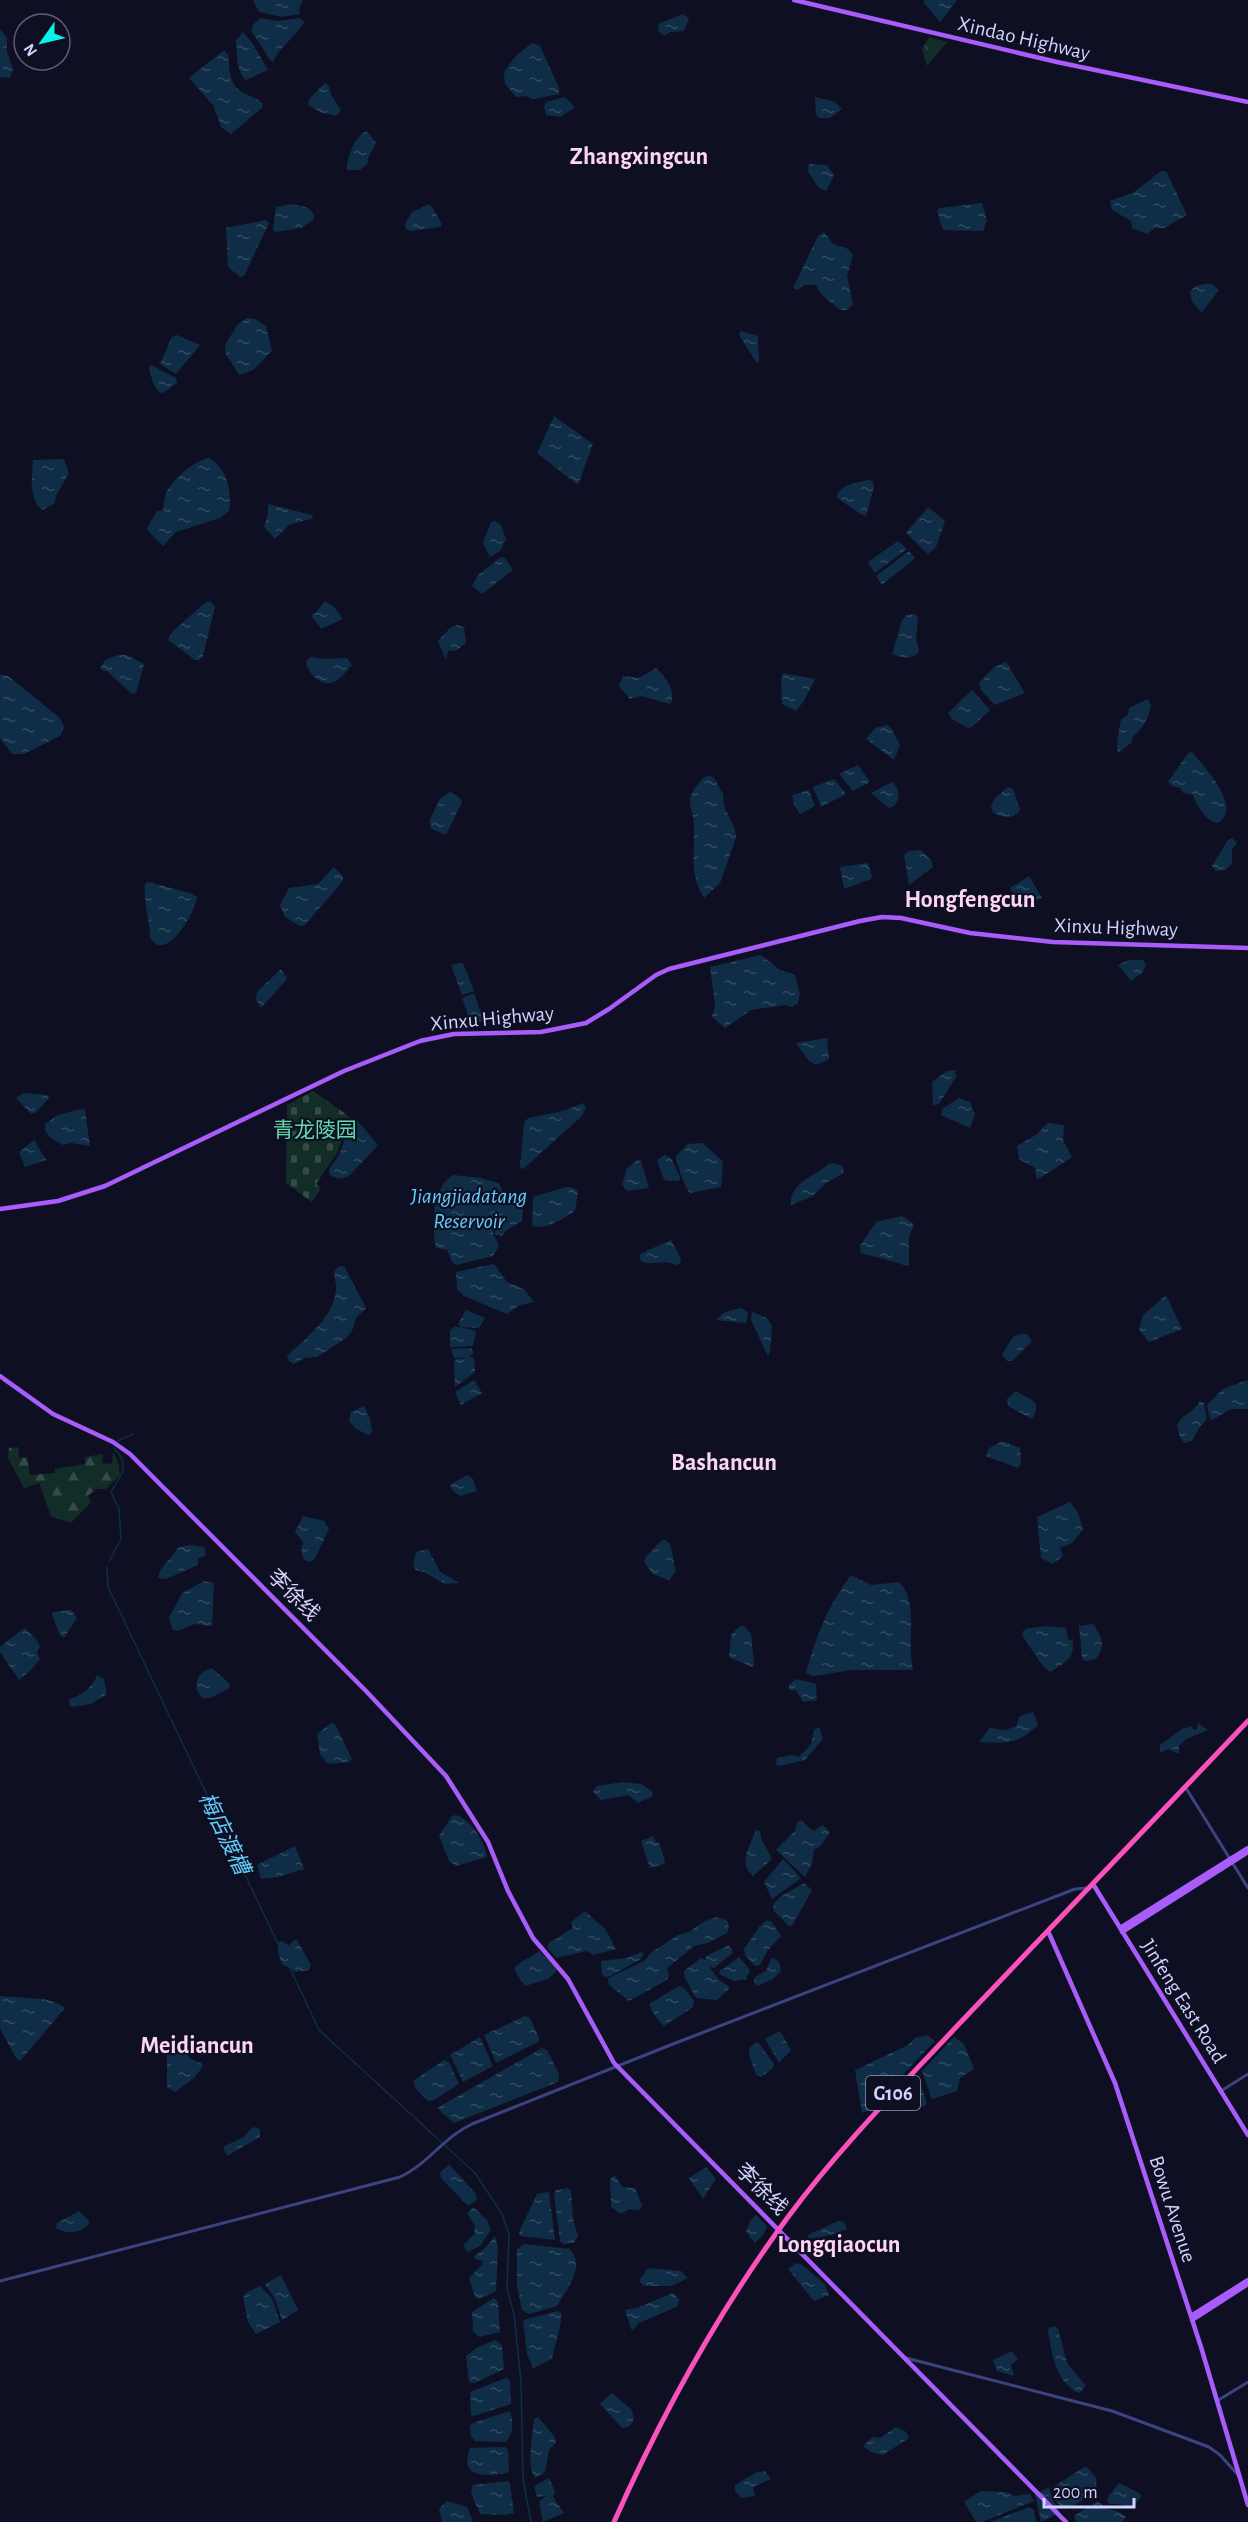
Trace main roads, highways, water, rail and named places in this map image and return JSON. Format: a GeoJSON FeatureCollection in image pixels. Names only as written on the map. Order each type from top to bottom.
{"type":"FeatureCollection","features":[{"type":"Feature","properties":{"kind":"highway","name":"G106"},"geometry":{"type":"LineString","coordinates":[[614,2522],[660,2422],[699,2350],[779,2230],[827,2168],[873,2115],[1248,1721]]}},
{"type":"Feature","properties":{"kind":"main road","name":"Xindao Highway"},"geometry":{"type":"LineString","coordinates":[[794,0],[1056,62],[1248,102]]}},
{"type":"Feature","properties":{"kind":"main road","name":"Xinxu Highway"},"geometry":{"type":"LineString","coordinates":[[0,1209],[58,1201],[98,1189],[344,1071],[420,1041],[454,1035],[533,1033],[574,1026],[603,1013],[656,975],[669,969],[860,921],[882,917],[901,918],[970,933],[1053,942],[1248,948]]}},
{"type":"Feature","properties":{"kind":"main road","name":"李徐线"},"geometry":{"type":"LineString","coordinates":[[0,1376],[52,1414],[113,1442],[130,1454],[341,1666],[446,1776],[488,1842],[508,1891],[533,1938],[568,1979],[610,2057],[1066,2522]]}},
{"type":"Feature","properties":{"kind":"main road"},"geometry":{"type":"LineString","coordinates":[[1121,1930],[1248,1850]]}},
{"type":"Feature","properties":{"kind":"main road","name":"Jinfeng East Road"},"geometry":{"type":"LineString","coordinates":[[1091,1886],[1121,1930],[1248,2134]]}},
{"type":"Feature","properties":{"kind":"main road","name":"Bowu Avenue"},"geometry":{"type":"LineString","coordinates":[[1048,1931],[1111,2072],[1191,2318],[1248,2505]]}},
{"type":"Feature","properties":{"kind":"main road"},"geometry":{"type":"LineString","coordinates":[[1191,2318],[1248,2282]]}},
{"type":"Feature","properties":{"kind":"water"},"geometry":{"type":"Polygon","coordinates":[[[253,0],[303,0],[299,8],[300,14],[282,17],[259,12],[253,0]]]}},
{"type":"Feature","properties":{"kind":"water"},"geometry":{"type":"Polygon","coordinates":[[[924,0],[957,0],[940,22],[924,0]]]}},
{"type":"Feature","properties":{"kind":"water"},"geometry":{"type":"Polygon","coordinates":[[[683,14],[689,19],[684,31],[670,32],[664,36],[659,32],[658,24],[683,14]]]}},
{"type":"Feature","properties":{"kind":"water"},"geometry":{"type":"Polygon","coordinates":[[[260,18],[278,21],[300,18],[304,22],[273,62],[252,32],[252,26],[260,18]]]}},
{"type":"Feature","properties":{"kind":"water"},"geometry":{"type":"Polygon","coordinates":[[[0,29],[7,38],[7,52],[12,72],[10,78],[0,77],[0,29]]]}},
{"type":"Feature","properties":{"kind":"water"},"geometry":{"type":"Polygon","coordinates":[[[243,32],[268,70],[246,80],[239,67],[236,40],[243,32]]]}},
{"type":"Feature","properties":{"kind":"water"},"geometry":{"type":"Polygon","coordinates":[[[533,43],[540,46],[559,88],[559,94],[534,99],[524,96],[516,97],[505,84],[504,73],[510,64],[533,43]]]}},
{"type":"Feature","properties":{"kind":"water"},"geometry":{"type":"Polygon","coordinates":[[[224,50],[228,55],[231,78],[236,87],[263,104],[262,108],[231,134],[221,127],[213,105],[189,78],[224,50]]]}},
{"type":"Feature","properties":{"kind":"water"},"geometry":{"type":"Polygon","coordinates":[[[325,83],[329,86],[331,95],[341,110],[336,116],[320,112],[308,105],[310,98],[325,83]]]}},
{"type":"Feature","properties":{"kind":"water"},"geometry":{"type":"Polygon","coordinates":[[[565,97],[574,107],[573,109],[560,117],[546,115],[544,107],[546,102],[565,97]]]}},
{"type":"Feature","properties":{"kind":"water"},"geometry":{"type":"Polygon","coordinates":[[[815,97],[835,102],[842,109],[830,118],[819,118],[816,114],[815,97]]]}},
{"type":"Feature","properties":{"kind":"water"},"geometry":{"type":"Polygon","coordinates":[[[367,131],[376,143],[367,164],[360,170],[347,170],[348,159],[353,147],[359,137],[367,131]]]}},
{"type":"Feature","properties":{"kind":"water"},"geometry":{"type":"Polygon","coordinates":[[[809,164],[827,165],[834,176],[826,191],[818,187],[808,171],[809,164]]]}},
{"type":"Feature","properties":{"kind":"water"},"geometry":{"type":"Polygon","coordinates":[[[1161,171],[1166,171],[1187,215],[1164,228],[1155,228],[1147,234],[1132,228],[1131,221],[1112,210],[1110,201],[1134,192],[1161,171]]]}},
{"type":"Feature","properties":{"kind":"water"},"geometry":{"type":"Polygon","coordinates":[[[982,203],[987,221],[983,231],[943,230],[937,212],[939,208],[982,203]]]}},
{"type":"Feature","properties":{"kind":"water"},"geometry":{"type":"Polygon","coordinates":[[[293,204],[309,208],[314,219],[301,228],[275,232],[273,229],[276,207],[293,204]]]}},
{"type":"Feature","properties":{"kind":"water"},"geometry":{"type":"Polygon","coordinates":[[[430,204],[442,224],[441,227],[410,231],[406,229],[405,224],[412,212],[430,204]]]}},
{"type":"Feature","properties":{"kind":"water"},"geometry":{"type":"Polygon","coordinates":[[[266,220],[269,223],[244,276],[240,277],[228,267],[226,228],[266,220]]]}},
{"type":"Feature","properties":{"kind":"water"},"geometry":{"type":"Polygon","coordinates":[[[824,232],[833,244],[848,249],[853,255],[847,276],[853,304],[847,310],[840,310],[821,294],[816,285],[805,285],[797,290],[793,288],[818,236],[824,232]]]}},
{"type":"Feature","properties":{"kind":"water"},"geometry":{"type":"Polygon","coordinates":[[[1212,284],[1219,290],[1202,312],[1192,302],[1190,292],[1195,286],[1212,284]]]}},
{"type":"Feature","properties":{"kind":"water"},"geometry":{"type":"Polygon","coordinates":[[[247,318],[255,319],[266,326],[272,351],[253,370],[239,375],[226,354],[225,345],[238,324],[247,318]]]}},
{"type":"Feature","properties":{"kind":"water"},"geometry":{"type":"Polygon","coordinates":[[[741,331],[758,336],[759,363],[756,362],[739,335],[741,331]]]}},
{"type":"Feature","properties":{"kind":"water"},"geometry":{"type":"Polygon","coordinates":[[[177,335],[200,345],[176,374],[160,364],[172,337],[177,335]]]}},
{"type":"Feature","properties":{"kind":"water"},"geometry":{"type":"Polygon","coordinates":[[[151,365],[176,378],[177,383],[163,393],[159,392],[153,383],[149,368],[151,365]]]}},
{"type":"Feature","properties":{"kind":"water"},"geometry":{"type":"Polygon","coordinates":[[[554,416],[593,444],[578,485],[537,453],[554,416]]]}},
{"type":"Feature","properties":{"kind":"water"},"geometry":{"type":"Polygon","coordinates":[[[208,458],[219,467],[227,480],[230,496],[229,511],[220,518],[176,532],[163,546],[147,530],[148,527],[157,511],[163,510],[165,496],[177,478],[189,468],[208,458]]]}},
{"type":"Feature","properties":{"kind":"water"},"geometry":{"type":"Polygon","coordinates":[[[64,459],[69,473],[54,504],[42,510],[33,493],[33,460],[64,459]]]}},
{"type":"Feature","properties":{"kind":"water"},"geometry":{"type":"Polygon","coordinates":[[[870,480],[874,487],[866,516],[836,497],[846,486],[870,480]]]}},
{"type":"Feature","properties":{"kind":"water"},"geometry":{"type":"Polygon","coordinates":[[[268,504],[312,515],[313,518],[289,525],[275,539],[264,527],[268,504]]]}},
{"type":"Feature","properties":{"kind":"water"},"geometry":{"type":"Polygon","coordinates":[[[928,507],[945,521],[936,547],[928,554],[906,533],[928,507]]]}},
{"type":"Feature","properties":{"kind":"water"},"geometry":{"type":"Polygon","coordinates":[[[495,521],[501,525],[506,539],[501,550],[490,557],[483,543],[491,522],[495,521]]]}},
{"type":"Feature","properties":{"kind":"water"},"geometry":{"type":"Polygon","coordinates":[[[898,541],[907,549],[875,573],[868,562],[898,541]]]}},
{"type":"Feature","properties":{"kind":"water"},"geometry":{"type":"Polygon","coordinates":[[[909,551],[915,558],[882,585],[876,576],[909,551]]]}},
{"type":"Feature","properties":{"kind":"water"},"geometry":{"type":"Polygon","coordinates":[[[501,557],[505,558],[513,570],[482,594],[472,586],[478,575],[501,557]]]}},
{"type":"Feature","properties":{"kind":"water"},"geometry":{"type":"Polygon","coordinates":[[[210,601],[215,607],[203,656],[195,660],[168,640],[173,631],[210,601]]]}},
{"type":"Feature","properties":{"kind":"water"},"geometry":{"type":"Polygon","coordinates":[[[325,601],[334,607],[343,619],[321,629],[311,615],[325,601]]]}},
{"type":"Feature","properties":{"kind":"water"},"geometry":{"type":"Polygon","coordinates":[[[915,614],[918,618],[916,639],[919,651],[914,656],[903,657],[892,654],[902,620],[907,615],[915,614]]]}},
{"type":"Feature","properties":{"kind":"water"},"geometry":{"type":"Polygon","coordinates":[[[457,625],[464,627],[466,643],[457,650],[448,651],[446,660],[438,641],[450,628],[457,625]]]}},
{"type":"Feature","properties":{"kind":"water"},"geometry":{"type":"Polygon","coordinates":[[[118,655],[127,655],[144,664],[136,693],[132,694],[108,672],[100,669],[105,660],[118,655]]]}},
{"type":"Feature","properties":{"kind":"water"},"geometry":{"type":"Polygon","coordinates":[[[310,657],[347,658],[352,665],[337,681],[325,683],[309,670],[306,662],[310,657]]]}},
{"type":"Feature","properties":{"kind":"water"},"geometry":{"type":"Polygon","coordinates":[[[1006,662],[1025,693],[995,705],[981,690],[979,683],[994,667],[1006,662]]]}},
{"type":"Feature","properties":{"kind":"water"},"geometry":{"type":"Polygon","coordinates":[[[656,668],[667,680],[671,690],[670,704],[641,696],[630,699],[619,686],[623,676],[639,678],[656,668]]]}},
{"type":"Feature","properties":{"kind":"water"},"geometry":{"type":"Polygon","coordinates":[[[783,673],[815,679],[796,711],[782,704],[783,673]]]}},
{"type":"Feature","properties":{"kind":"water"},"geometry":{"type":"Polygon","coordinates":[[[0,674],[8,676],[60,718],[64,727],[60,736],[24,754],[12,754],[0,738],[0,674]]]}},
{"type":"Feature","properties":{"kind":"water"},"geometry":{"type":"Polygon","coordinates":[[[972,690],[990,710],[968,728],[952,719],[948,713],[972,690]]]}},
{"type":"Feature","properties":{"kind":"water"},"geometry":{"type":"Polygon","coordinates":[[[1148,699],[1151,706],[1145,723],[1133,736],[1131,743],[1118,753],[1117,741],[1121,719],[1128,715],[1129,708],[1148,699]]]}},
{"type":"Feature","properties":{"kind":"water"},"geometry":{"type":"Polygon","coordinates":[[[887,725],[900,745],[894,760],[866,739],[875,728],[887,725]]]}},
{"type":"Feature","properties":{"kind":"water"},"geometry":{"type":"Polygon","coordinates":[[[1192,752],[1212,777],[1224,797],[1225,816],[1218,823],[1209,819],[1202,812],[1193,795],[1183,793],[1180,788],[1168,782],[1188,753],[1192,752]]]}},
{"type":"Feature","properties":{"kind":"water"},"geometry":{"type":"Polygon","coordinates":[[[858,765],[870,782],[853,791],[839,774],[858,765]]]}},
{"type":"Feature","properties":{"kind":"water"},"geometry":{"type":"Polygon","coordinates":[[[710,776],[714,778],[723,794],[724,806],[735,830],[736,838],[720,883],[704,898],[696,881],[694,819],[690,800],[702,780],[710,776]]]}},
{"type":"Feature","properties":{"kind":"water"},"geometry":{"type":"Polygon","coordinates":[[[834,779],[846,794],[821,807],[813,787],[834,779]]]}},
{"type":"Feature","properties":{"kind":"water"},"geometry":{"type":"Polygon","coordinates":[[[892,782],[896,787],[898,797],[894,806],[889,808],[871,793],[892,782]]]}},
{"type":"Feature","properties":{"kind":"water"},"geometry":{"type":"Polygon","coordinates":[[[1008,787],[1013,789],[1020,810],[1011,816],[993,813],[991,806],[995,798],[1008,787]]]}},
{"type":"Feature","properties":{"kind":"water"},"geometry":{"type":"Polygon","coordinates":[[[809,790],[815,806],[800,814],[794,805],[792,795],[809,790]]]}},
{"type":"Feature","properties":{"kind":"water"},"geometry":{"type":"Polygon","coordinates":[[[450,792],[459,797],[462,802],[446,835],[432,829],[429,822],[440,798],[450,792]]]}},
{"type":"Feature","properties":{"kind":"water"},"geometry":{"type":"Polygon","coordinates":[[[1232,838],[1237,843],[1232,849],[1232,864],[1225,870],[1216,871],[1212,866],[1228,840],[1232,838]]]}},
{"type":"Feature","properties":{"kind":"water"},"geometry":{"type":"Polygon","coordinates":[[[921,850],[931,860],[933,867],[909,885],[904,855],[909,851],[921,850]]]}},
{"type":"Feature","properties":{"kind":"water"},"geometry":{"type":"Polygon","coordinates":[[[868,863],[871,879],[844,889],[840,867],[868,863]]]}},
{"type":"Feature","properties":{"kind":"water"},"geometry":{"type":"Polygon","coordinates":[[[334,867],[343,876],[343,881],[305,925],[300,926],[285,917],[280,905],[289,888],[318,884],[334,867]]]}},
{"type":"Feature","properties":{"kind":"water"},"geometry":{"type":"Polygon","coordinates":[[[1029,876],[1042,898],[1026,905],[1016,902],[1010,888],[1029,876]]]}},
{"type":"Feature","properties":{"kind":"water"},"geometry":{"type":"Polygon","coordinates":[[[149,882],[197,897],[191,914],[178,934],[163,945],[156,944],[150,937],[145,890],[145,883],[149,882]]]}},
{"type":"Feature","properties":{"kind":"water"},"geometry":{"type":"Polygon","coordinates":[[[761,955],[780,970],[795,975],[800,994],[798,1003],[792,1007],[785,1005],[751,1010],[725,1028],[712,1017],[715,1005],[710,967],[761,955]]]}},
{"type":"Feature","properties":{"kind":"water"},"geometry":{"type":"Polygon","coordinates":[[[1129,960],[1143,960],[1146,965],[1142,973],[1131,981],[1118,965],[1129,960]]]}},
{"type":"Feature","properties":{"kind":"water"},"geometry":{"type":"Polygon","coordinates":[[[463,963],[474,991],[462,995],[451,965],[463,963]]]}},
{"type":"Feature","properties":{"kind":"water"},"geometry":{"type":"Polygon","coordinates":[[[281,969],[287,979],[261,1008],[256,1000],[257,992],[281,969]]]}},
{"type":"Feature","properties":{"kind":"water"},"geometry":{"type":"Polygon","coordinates":[[[474,993],[484,1021],[471,1024],[462,998],[474,993]]]}},
{"type":"Feature","properties":{"kind":"water"},"geometry":{"type":"Polygon","coordinates":[[[827,1038],[829,1059],[816,1065],[809,1061],[796,1043],[827,1038]]]}},
{"type":"Feature","properties":{"kind":"water"},"geometry":{"type":"Polygon","coordinates":[[[955,1070],[956,1077],[939,1104],[933,1105],[932,1082],[947,1071],[955,1070]]]}},
{"type":"Feature","properties":{"kind":"water"},"geometry":{"type":"Polygon","coordinates":[[[24,1093],[47,1095],[49,1098],[35,1113],[31,1114],[16,1098],[24,1093]]]}},
{"type":"Feature","properties":{"kind":"water"},"geometry":{"type":"Polygon","coordinates":[[[959,1098],[970,1102],[975,1114],[970,1128],[941,1115],[942,1109],[959,1098]]]}},
{"type":"Feature","properties":{"kind":"water"},"geometry":{"type":"Polygon","coordinates":[[[583,1103],[586,1108],[581,1117],[523,1169],[520,1168],[524,1123],[528,1118],[563,1111],[583,1103]]]}},
{"type":"Feature","properties":{"kind":"water"},"geometry":{"type":"Polygon","coordinates":[[[85,1110],[90,1146],[71,1143],[63,1145],[47,1134],[45,1124],[58,1115],[85,1110]]]}},
{"type":"Feature","properties":{"kind":"water"},"geometry":{"type":"Polygon","coordinates":[[[352,1120],[357,1120],[378,1145],[348,1177],[335,1177],[330,1175],[329,1169],[339,1155],[352,1120]]]}},
{"type":"Feature","properties":{"kind":"water"},"geometry":{"type":"Polygon","coordinates":[[[1048,1123],[1064,1125],[1063,1140],[1072,1157],[1037,1180],[1035,1168],[1019,1159],[1017,1146],[1036,1135],[1048,1123]]]}},
{"type":"Feature","properties":{"kind":"water"},"geometry":{"type":"Polygon","coordinates":[[[34,1140],[46,1160],[25,1167],[19,1152],[34,1140]]]}},
{"type":"Feature","properties":{"kind":"water"},"geometry":{"type":"Polygon","coordinates":[[[703,1143],[723,1162],[721,1187],[690,1193],[676,1156],[688,1144],[703,1143]]]}},
{"type":"Feature","properties":{"kind":"water"},"geometry":{"type":"Polygon","coordinates":[[[665,1155],[671,1158],[680,1177],[679,1181],[664,1180],[657,1160],[665,1155]]]}},
{"type":"Feature","properties":{"kind":"water"},"geometry":{"type":"Polygon","coordinates":[[[637,1160],[641,1161],[649,1188],[627,1191],[622,1185],[627,1168],[637,1160]]]}},
{"type":"Feature","properties":{"kind":"water"},"geometry":{"type":"Polygon","coordinates":[[[829,1164],[842,1166],[844,1173],[826,1183],[813,1196],[791,1205],[791,1197],[798,1186],[829,1164]]]}},
{"type":"Feature","properties":{"kind":"water","name":"Jiangjiadatang Reservoir"},"geometry":{"type":"Polygon","coordinates":[[[453,1175],[481,1178],[499,1183],[508,1202],[523,1209],[522,1221],[502,1236],[495,1234],[498,1221],[496,1222],[493,1233],[499,1246],[493,1256],[456,1265],[452,1262],[447,1250],[436,1248],[434,1219],[437,1198],[446,1181],[453,1175]]]}},
{"type":"Feature","properties":{"kind":"water"},"geometry":{"type":"Polygon","coordinates":[[[566,1187],[574,1188],[578,1192],[575,1211],[543,1227],[532,1226],[533,1197],[566,1187]]]}},
{"type":"Feature","properties":{"kind":"water"},"geometry":{"type":"Polygon","coordinates":[[[902,1216],[914,1224],[909,1237],[909,1266],[861,1253],[860,1246],[876,1222],[902,1216]]]}},
{"type":"Feature","properties":{"kind":"water"},"geometry":{"type":"Polygon","coordinates":[[[671,1240],[681,1259],[680,1264],[641,1261],[639,1255],[671,1240]]]}},
{"type":"Feature","properties":{"kind":"water","name":"Jiangjiadatang Reservoir"},"geometry":{"type":"Polygon","coordinates":[[[494,1264],[507,1282],[524,1289],[534,1302],[520,1305],[507,1314],[464,1296],[457,1290],[456,1272],[494,1264]]]}},
{"type":"Feature","properties":{"kind":"water"},"geometry":{"type":"Polygon","coordinates":[[[344,1266],[366,1308],[356,1318],[352,1331],[346,1338],[317,1357],[305,1358],[294,1364],[287,1356],[311,1334],[326,1316],[335,1297],[334,1272],[338,1267],[344,1266]]]}},
{"type":"Feature","properties":{"kind":"water"},"geometry":{"type":"Polygon","coordinates":[[[1166,1295],[1182,1329],[1149,1342],[1139,1330],[1143,1315],[1166,1295]]]}},
{"type":"Feature","properties":{"kind":"water"},"geometry":{"type":"Polygon","coordinates":[[[741,1308],[748,1312],[746,1323],[716,1320],[725,1312],[741,1308]]]}},
{"type":"Feature","properties":{"kind":"water"},"geometry":{"type":"Polygon","coordinates":[[[466,1310],[485,1318],[479,1328],[461,1327],[458,1324],[466,1310]]]}},
{"type":"Feature","properties":{"kind":"water"},"geometry":{"type":"Polygon","coordinates":[[[752,1312],[767,1318],[772,1326],[768,1356],[751,1320],[752,1312]]]}},
{"type":"Feature","properties":{"kind":"water"},"geometry":{"type":"Polygon","coordinates":[[[455,1326],[476,1331],[473,1346],[450,1347],[450,1330],[455,1326]]]}},
{"type":"Feature","properties":{"kind":"water"},"geometry":{"type":"Polygon","coordinates":[[[1027,1334],[1032,1341],[1012,1361],[1007,1361],[1002,1354],[1014,1336],[1027,1334]]]}},
{"type":"Feature","properties":{"kind":"water"},"geometry":{"type":"Polygon","coordinates":[[[472,1348],[473,1354],[470,1356],[474,1359],[475,1372],[455,1387],[454,1360],[468,1357],[454,1358],[451,1349],[472,1348]]]}},
{"type":"Feature","properties":{"kind":"water"},"geometry":{"type":"Polygon","coordinates":[[[474,1380],[482,1393],[461,1405],[455,1392],[474,1380]]]}},
{"type":"Feature","properties":{"kind":"water"},"geometry":{"type":"Polygon","coordinates":[[[1248,1380],[1248,1409],[1231,1409],[1210,1419],[1207,1406],[1217,1394],[1248,1380]]]}},
{"type":"Feature","properties":{"kind":"water"},"geometry":{"type":"Polygon","coordinates":[[[1016,1391],[1035,1403],[1032,1419],[1008,1406],[1007,1399],[1016,1391]]]}},
{"type":"Feature","properties":{"kind":"water"},"geometry":{"type":"Polygon","coordinates":[[[1200,1401],[1204,1403],[1207,1419],[1192,1441],[1185,1443],[1180,1438],[1177,1425],[1200,1401]]]}},
{"type":"Feature","properties":{"kind":"water"},"geometry":{"type":"Polygon","coordinates":[[[364,1406],[370,1418],[372,1432],[369,1435],[356,1429],[349,1421],[351,1412],[364,1406]]]}},
{"type":"Feature","properties":{"kind":"water"},"geometry":{"type":"Polygon","coordinates":[[[1003,1441],[1020,1448],[1021,1463],[1018,1468],[986,1456],[989,1448],[1003,1441]]]}},
{"type":"Feature","properties":{"kind":"water"},"geometry":{"type":"Polygon","coordinates":[[[467,1475],[473,1479],[477,1491],[460,1496],[453,1491],[450,1485],[467,1475]]]}},
{"type":"Feature","properties":{"kind":"water"},"geometry":{"type":"Polygon","coordinates":[[[1070,1502],[1078,1513],[1083,1529],[1072,1543],[1060,1548],[1063,1556],[1053,1564],[1041,1558],[1037,1517],[1070,1502]]]}},
{"type":"Feature","properties":{"kind":"water"},"geometry":{"type":"Polygon","coordinates":[[[303,1516],[324,1521],[329,1529],[315,1558],[310,1562],[304,1560],[301,1552],[303,1542],[295,1532],[303,1516]]]}},
{"type":"Feature","properties":{"kind":"water"},"geometry":{"type":"Polygon","coordinates":[[[665,1540],[670,1544],[676,1571],[669,1580],[653,1574],[644,1562],[661,1541],[665,1540]]]}},
{"type":"Feature","properties":{"kind":"water"},"geometry":{"type":"Polygon","coordinates":[[[189,1545],[205,1549],[205,1556],[198,1558],[198,1565],[166,1579],[158,1578],[161,1569],[177,1548],[189,1545]]]}},
{"type":"Feature","properties":{"kind":"water"},"geometry":{"type":"Polygon","coordinates":[[[428,1549],[440,1572],[460,1583],[445,1584],[416,1570],[413,1566],[416,1552],[428,1549]]]}},
{"type":"Feature","properties":{"kind":"water"},"geometry":{"type":"Polygon","coordinates":[[[851,1575],[871,1585],[899,1582],[905,1589],[911,1617],[913,1670],[853,1670],[813,1676],[806,1673],[824,1621],[851,1575]]]}},
{"type":"Feature","properties":{"kind":"water"},"geometry":{"type":"Polygon","coordinates":[[[204,1581],[214,1583],[212,1626],[194,1624],[178,1631],[173,1630],[169,1618],[182,1593],[204,1581]]]}},
{"type":"Feature","properties":{"kind":"water"},"geometry":{"type":"Polygon","coordinates":[[[71,1610],[77,1618],[64,1638],[60,1635],[52,1615],[53,1612],[71,1610]]]}},
{"type":"Feature","properties":{"kind":"water"},"geometry":{"type":"Polygon","coordinates":[[[1093,1624],[1101,1637],[1101,1650],[1096,1659],[1085,1661],[1082,1658],[1079,1626],[1093,1624]]]}},
{"type":"Feature","properties":{"kind":"water"},"geometry":{"type":"Polygon","coordinates":[[[740,1626],[744,1626],[751,1634],[754,1665],[752,1667],[729,1657],[731,1635],[740,1626]]]}},
{"type":"Feature","properties":{"kind":"water"},"geometry":{"type":"Polygon","coordinates":[[[1048,1626],[1066,1628],[1068,1639],[1073,1641],[1070,1657],[1050,1672],[1042,1665],[1022,1635],[1023,1631],[1028,1628],[1048,1626]]]}},
{"type":"Feature","properties":{"kind":"water"},"geometry":{"type":"Polygon","coordinates":[[[24,1628],[40,1646],[37,1652],[40,1659],[19,1680],[0,1652],[0,1647],[24,1628]]]}},
{"type":"Feature","properties":{"kind":"water"},"geometry":{"type":"Polygon","coordinates":[[[212,1668],[229,1683],[230,1688],[210,1698],[202,1698],[197,1689],[197,1680],[199,1676],[212,1668]]]}},
{"type":"Feature","properties":{"kind":"water"},"geometry":{"type":"Polygon","coordinates":[[[97,1675],[104,1679],[107,1694],[91,1704],[71,1707],[68,1700],[86,1691],[97,1675]]]}},
{"type":"Feature","properties":{"kind":"water"},"geometry":{"type":"Polygon","coordinates":[[[796,1679],[816,1684],[817,1700],[803,1702],[796,1690],[789,1690],[789,1685],[796,1679]]]}},
{"type":"Feature","properties":{"kind":"water"},"geometry":{"type":"Polygon","coordinates":[[[1033,1712],[1038,1725],[1023,1737],[1004,1743],[979,1742],[990,1728],[1006,1730],[1016,1726],[1020,1716],[1033,1712]]]}},
{"type":"Feature","properties":{"kind":"water"},"geometry":{"type":"Polygon","coordinates":[[[332,1722],[352,1759],[349,1762],[328,1764],[320,1754],[317,1734],[332,1722]]]}},
{"type":"Feature","properties":{"kind":"water"},"geometry":{"type":"Polygon","coordinates":[[[1198,1723],[1208,1730],[1186,1739],[1179,1746],[1179,1754],[1168,1749],[1160,1753],[1160,1745],[1179,1731],[1191,1726],[1194,1730],[1197,1729],[1198,1723]]]}},
{"type":"Feature","properties":{"kind":"water"},"geometry":{"type":"Polygon","coordinates":[[[819,1727],[823,1739],[805,1760],[776,1765],[777,1758],[791,1755],[799,1757],[811,1744],[814,1730],[819,1727]]]}},
{"type":"Feature","properties":{"kind":"water"},"geometry":{"type":"Polygon","coordinates":[[[623,1782],[641,1784],[652,1791],[653,1796],[638,1803],[628,1795],[601,1800],[593,1792],[597,1786],[623,1782]]]}},
{"type":"Feature","properties":{"kind":"water"},"geometry":{"type":"Polygon","coordinates":[[[456,1815],[467,1821],[476,1832],[484,1845],[487,1857],[456,1866],[449,1861],[439,1836],[452,1816],[456,1815]]]}},
{"type":"Feature","properties":{"kind":"water"},"geometry":{"type":"Polygon","coordinates":[[[801,1820],[813,1831],[823,1825],[830,1832],[821,1845],[814,1850],[812,1863],[805,1877],[776,1850],[795,1831],[797,1822],[801,1820]]]}},
{"type":"Feature","properties":{"kind":"water"},"geometry":{"type":"Polygon","coordinates":[[[756,1830],[760,1831],[761,1839],[772,1859],[753,1876],[748,1871],[746,1859],[756,1830]]]}},
{"type":"Feature","properties":{"kind":"water"},"geometry":{"type":"Polygon","coordinates":[[[653,1836],[656,1842],[659,1842],[665,1862],[650,1868],[641,1841],[653,1836]]]}},
{"type":"Feature","properties":{"kind":"water"},"geometry":{"type":"Polygon","coordinates":[[[295,1846],[304,1869],[278,1877],[261,1879],[257,1865],[295,1846]]]}},
{"type":"Feature","properties":{"kind":"water"},"geometry":{"type":"Polygon","coordinates":[[[783,1859],[801,1878],[772,1899],[764,1882],[783,1859]]]}},
{"type":"Feature","properties":{"kind":"water"},"geometry":{"type":"Polygon","coordinates":[[[804,1883],[812,1890],[792,1926],[789,1926],[774,1911],[773,1905],[780,1897],[804,1883]]]}},
{"type":"Feature","properties":{"kind":"water"},"geometry":{"type":"Polygon","coordinates":[[[585,1911],[606,1930],[616,1949],[593,1955],[587,1951],[556,1958],[547,1947],[549,1943],[573,1928],[571,1922],[585,1911]]]}},
{"type":"Feature","properties":{"kind":"water"},"geometry":{"type":"Polygon","coordinates":[[[717,1917],[727,1920],[729,1928],[727,1933],[707,1943],[694,1946],[667,1968],[669,1976],[667,1980],[629,2001],[609,1985],[608,1978],[644,1961],[652,1952],[678,1935],[689,1932],[705,1921],[717,1917]]]}},
{"type":"Feature","properties":{"kind":"water"},"geometry":{"type":"Polygon","coordinates":[[[767,1920],[772,1922],[781,1936],[768,1950],[760,1965],[755,1966],[745,1955],[744,1949],[759,1927],[767,1920]]]}},
{"type":"Feature","properties":{"kind":"water"},"geometry":{"type":"Polygon","coordinates":[[[297,1940],[311,1965],[309,1970],[296,1972],[282,1964],[278,1953],[278,1942],[282,1941],[289,1946],[297,1940]]]}},
{"type":"Feature","properties":{"kind":"water"},"geometry":{"type":"Polygon","coordinates":[[[729,1945],[733,1953],[714,1968],[709,1966],[729,1989],[717,2000],[696,1998],[685,1978],[684,1971],[701,1958],[706,1960],[706,1956],[729,1945]]]}},
{"type":"Feature","properties":{"kind":"water"},"geometry":{"type":"Polygon","coordinates":[[[539,1951],[556,1967],[556,1972],[548,1979],[525,1986],[515,1971],[515,1967],[539,1951]]]}},
{"type":"Feature","properties":{"kind":"water"},"geometry":{"type":"Polygon","coordinates":[[[641,1952],[644,1954],[641,1959],[610,1976],[605,1977],[602,1974],[601,1961],[627,1958],[641,1952]]]}},
{"type":"Feature","properties":{"kind":"water"},"geometry":{"type":"Polygon","coordinates":[[[739,1957],[750,1970],[746,1979],[734,1981],[719,1974],[720,1971],[739,1957]]]}},
{"type":"Feature","properties":{"kind":"water"},"geometry":{"type":"Polygon","coordinates":[[[772,1957],[779,1962],[781,1971],[773,1979],[757,1986],[754,1982],[755,1977],[766,1971],[772,1957]]]}},
{"type":"Feature","properties":{"kind":"water"},"geometry":{"type":"Polygon","coordinates":[[[679,1986],[684,1988],[694,2001],[693,2007],[664,2026],[655,2016],[649,2004],[679,1986]]]}},
{"type":"Feature","properties":{"kind":"water"},"geometry":{"type":"Polygon","coordinates":[[[0,1996],[43,1999],[65,2008],[20,2061],[16,2058],[0,2028],[0,1996]]]}},
{"type":"Feature","properties":{"kind":"water"},"geometry":{"type":"Polygon","coordinates":[[[525,2016],[530,2018],[539,2038],[538,2042],[496,2063],[484,2035],[525,2016]]]}},
{"type":"Feature","properties":{"kind":"water"},"geometry":{"type":"Polygon","coordinates":[[[780,2031],[791,2050],[779,2063],[765,2039],[780,2031]]]}},
{"type":"Feature","properties":{"kind":"water"},"geometry":{"type":"Polygon","coordinates":[[[927,2035],[935,2041],[868,2111],[862,2113],[855,2070],[908,2045],[915,2038],[927,2035]]]}},
{"type":"Feature","properties":{"kind":"water"},"geometry":{"type":"Polygon","coordinates":[[[480,2037],[493,2066],[463,2082],[450,2055],[480,2037]]]}},
{"type":"Feature","properties":{"kind":"water"},"geometry":{"type":"Polygon","coordinates":[[[954,2037],[964,2044],[974,2069],[960,2078],[957,2091],[932,2099],[922,2071],[954,2037]]]}},
{"type":"Feature","properties":{"kind":"water"},"geometry":{"type":"Polygon","coordinates":[[[758,2042],[774,2064],[772,2069],[761,2077],[756,2075],[749,2055],[750,2047],[758,2042]]]}},
{"type":"Feature","properties":{"kind":"water"},"geometry":{"type":"Polygon","coordinates":[[[171,2047],[203,2066],[195,2077],[175,2092],[167,2087],[167,2051],[171,2047]]]}},
{"type":"Feature","properties":{"kind":"water"},"geometry":{"type":"Polygon","coordinates":[[[542,2048],[547,2050],[559,2074],[558,2082],[454,2123],[437,2108],[542,2048]]]}},
{"type":"Feature","properties":{"kind":"water"},"geometry":{"type":"Polygon","coordinates":[[[444,2060],[449,2062],[459,2084],[434,2100],[428,2101],[416,2089],[413,2081],[444,2060]]]}},
{"type":"Feature","properties":{"kind":"water"},"geometry":{"type":"Polygon","coordinates":[[[914,2077],[919,2081],[927,2103],[925,2106],[909,2111],[898,2095],[914,2077]]]}},
{"type":"Feature","properties":{"kind":"water"},"geometry":{"type":"Polygon","coordinates":[[[253,2127],[260,2129],[260,2137],[227,2156],[223,2147],[244,2137],[253,2127]]]}},
{"type":"Feature","properties":{"kind":"water"},"geometry":{"type":"Polygon","coordinates":[[[449,2164],[476,2194],[477,2200],[468,2206],[441,2178],[440,2173],[449,2164]]]}},
{"type":"Feature","properties":{"kind":"water"},"geometry":{"type":"Polygon","coordinates":[[[706,2167],[716,2179],[703,2199],[689,2178],[706,2167]]]}},
{"type":"Feature","properties":{"kind":"water"},"geometry":{"type":"Polygon","coordinates":[[[615,2175],[622,2187],[635,2188],[642,2205],[640,2210],[629,2209],[621,2214],[611,2207],[610,2179],[615,2175]]]}},
{"type":"Feature","properties":{"kind":"water"},"geometry":{"type":"Polygon","coordinates":[[[568,2188],[571,2191],[573,2219],[578,2236],[574,2243],[563,2244],[560,2241],[554,2193],[556,2190],[568,2188]]]}},
{"type":"Feature","properties":{"kind":"water"},"geometry":{"type":"Polygon","coordinates":[[[549,2192],[555,2240],[520,2236],[519,2232],[537,2194],[549,2192]]]}},
{"type":"Feature","properties":{"kind":"water"},"geometry":{"type":"Polygon","coordinates":[[[473,2207],[487,2220],[491,2230],[480,2246],[468,2252],[463,2246],[474,2234],[475,2226],[467,2213],[473,2207]]]}},
{"type":"Feature","properties":{"kind":"water"},"geometry":{"type":"Polygon","coordinates":[[[79,2211],[90,2222],[83,2229],[70,2232],[56,2228],[57,2223],[79,2211]]]}},
{"type":"Feature","properties":{"kind":"water"},"geometry":{"type":"Polygon","coordinates":[[[756,2215],[767,2226],[764,2234],[755,2243],[746,2232],[750,2221],[756,2215]]]}},
{"type":"Feature","properties":{"kind":"water"},"geometry":{"type":"Polygon","coordinates":[[[838,2221],[844,2222],[847,2229],[832,2235],[808,2239],[808,2235],[838,2221]]]}},
{"type":"Feature","properties":{"kind":"water"},"geometry":{"type":"Polygon","coordinates":[[[495,2236],[498,2248],[496,2289],[495,2292],[479,2299],[475,2297],[469,2278],[483,2261],[475,2259],[474,2256],[484,2249],[495,2236]]]}},
{"type":"Feature","properties":{"kind":"water"},"geometry":{"type":"Polygon","coordinates":[[[524,2244],[570,2249],[574,2256],[576,2264],[573,2279],[557,2306],[529,2314],[522,2310],[517,2286],[517,2249],[524,2244]]]}},
{"type":"Feature","properties":{"kind":"water"},"geometry":{"type":"Polygon","coordinates":[[[796,2263],[801,2264],[825,2284],[829,2295],[814,2301],[788,2269],[796,2263]]]}},
{"type":"Feature","properties":{"kind":"water"},"geometry":{"type":"Polygon","coordinates":[[[648,2268],[681,2271],[688,2278],[671,2286],[644,2286],[639,2281],[648,2268]]]}},
{"type":"Feature","properties":{"kind":"water"},"geometry":{"type":"Polygon","coordinates":[[[281,2275],[298,2310],[282,2320],[275,2299],[265,2284],[281,2275]]]}},
{"type":"Feature","properties":{"kind":"water"},"geometry":{"type":"Polygon","coordinates":[[[260,2286],[272,2298],[280,2322],[256,2334],[248,2322],[243,2297],[260,2286]]]}},
{"type":"Feature","properties":{"kind":"water"},"geometry":{"type":"Polygon","coordinates":[[[673,2293],[679,2299],[678,2306],[639,2323],[632,2331],[625,2310],[673,2293]]]}},
{"type":"Feature","properties":{"kind":"water"},"geometry":{"type":"Polygon","coordinates":[[[494,2298],[498,2302],[500,2332],[479,2337],[473,2331],[472,2312],[494,2298]]]}},
{"type":"Feature","properties":{"kind":"water"},"geometry":{"type":"Polygon","coordinates":[[[558,2311],[561,2313],[561,2323],[552,2359],[533,2368],[527,2354],[523,2320],[558,2311]]]}},
{"type":"Feature","properties":{"kind":"water"},"geometry":{"type":"Polygon","coordinates":[[[1055,2326],[1058,2329],[1067,2363],[1086,2386],[1079,2393],[1065,2382],[1056,2367],[1048,2332],[1049,2328],[1055,2326]]]}},
{"type":"Feature","properties":{"kind":"water"},"geometry":{"type":"Polygon","coordinates":[[[496,2340],[502,2345],[504,2369],[474,2383],[469,2382],[466,2356],[478,2347],[496,2340]]]}},
{"type":"Feature","properties":{"kind":"water"},"geometry":{"type":"Polygon","coordinates":[[[1012,2351],[1018,2359],[1011,2365],[1014,2376],[997,2371],[993,2360],[1012,2351]]]}},
{"type":"Feature","properties":{"kind":"water"},"geometry":{"type":"Polygon","coordinates":[[[506,2378],[510,2381],[511,2404],[471,2415],[470,2392],[506,2378]]]}},
{"type":"Feature","properties":{"kind":"water"},"geometry":{"type":"Polygon","coordinates":[[[612,2393],[632,2410],[634,2419],[630,2426],[622,2428],[600,2404],[612,2393]]]}},
{"type":"Feature","properties":{"kind":"water"},"geometry":{"type":"Polygon","coordinates":[[[510,2412],[512,2424],[508,2440],[505,2442],[476,2441],[471,2437],[470,2426],[473,2423],[510,2412]]]}},
{"type":"Feature","properties":{"kind":"water"},"geometry":{"type":"Polygon","coordinates":[[[538,2417],[554,2436],[556,2442],[549,2450],[545,2472],[535,2478],[531,2466],[531,2450],[534,2419],[538,2417]]]}},
{"type":"Feature","properties":{"kind":"water"},"geometry":{"type":"Polygon","coordinates":[[[896,2427],[905,2431],[909,2438],[883,2455],[871,2452],[863,2446],[872,2437],[880,2438],[896,2427]]]}},
{"type":"Feature","properties":{"kind":"water"},"geometry":{"type":"Polygon","coordinates":[[[505,2447],[508,2450],[509,2470],[506,2473],[483,2475],[471,2470],[468,2465],[467,2458],[470,2448],[505,2447]]]}},
{"type":"Feature","properties":{"kind":"water"},"geometry":{"type":"Polygon","coordinates":[[[1086,2466],[1096,2478],[1097,2491],[1070,2508],[1062,2509],[1055,2500],[1053,2487],[1086,2466]]]}},
{"type":"Feature","properties":{"kind":"water"},"geometry":{"type":"Polygon","coordinates":[[[765,2471],[771,2479],[753,2487],[755,2496],[741,2498],[735,2490],[735,2485],[757,2472],[765,2471]]]}},
{"type":"Feature","properties":{"kind":"water"},"geometry":{"type":"Polygon","coordinates":[[[549,2478],[555,2491],[553,2497],[564,2513],[543,2522],[539,2502],[546,2496],[537,2497],[534,2486],[549,2478]]]}},
{"type":"Feature","properties":{"kind":"water"},"geometry":{"type":"Polygon","coordinates":[[[508,2481],[514,2513],[480,2514],[471,2493],[473,2485],[508,2481]]]}},
{"type":"Feature","properties":{"kind":"water"},"geometry":{"type":"Polygon","coordinates":[[[1119,2483],[1141,2494],[1140,2499],[1131,2507],[1110,2504],[1107,2501],[1119,2483]]]}},
{"type":"Feature","properties":{"kind":"water"},"geometry":{"type":"Polygon","coordinates":[[[1049,2487],[1060,2513],[1041,2522],[1035,2494],[1049,2487]]]}},
{"type":"Feature","properties":{"kind":"water"},"geometry":{"type":"Polygon","coordinates":[[[981,2491],[1006,2492],[1015,2496],[1030,2494],[1034,2501],[982,2522],[976,2522],[964,2502],[981,2491]]]}},
{"type":"Feature","properties":{"kind":"water"},"geometry":{"type":"Polygon","coordinates":[[[447,2501],[467,2507],[473,2522],[442,2522],[439,2509],[447,2501]]]}},
{"type":"Feature","properties":{"kind":"water"},"geometry":{"type":"Polygon","coordinates":[[[1098,2501],[1105,2508],[1119,2512],[1126,2517],[1122,2522],[1076,2522],[1074,2516],[1098,2501]]]}},
{"type":"Feature","properties":{"kind":"water"},"geometry":{"type":"Polygon","coordinates":[[[1029,2507],[1034,2510],[1036,2522],[990,2522],[1029,2507]]]}},
{"type":"Feature","properties":{"kind":"waterway"},"geometry":{"type":"LineString","coordinates":[[3,1381],[37,1405]]}},
{"type":"Feature","properties":{"kind":"waterway"},"geometry":{"type":"LineString","coordinates":[[118,1441],[133,1434]]}},
{"type":"Feature","properties":{"kind":"waterway"},"geometry":{"type":"LineString","coordinates":[[110,1560],[121,1539],[119,1509],[111,1492],[121,1476],[123,1466],[114,1448]]}},
{"type":"Feature","properties":{"kind":"waterway","name":"梅店渡槽"},"geometry":{"type":"LineString","coordinates":[[107,1567],[108,1587],[278,1944]]}},
{"type":"Feature","properties":{"kind":"waterway"},"geometry":{"type":"LineString","coordinates":[[290,1968],[319,2030],[475,2173],[502,2214],[509,2234],[507,2289],[514,2314],[521,2382],[523,2479],[531,2522]]}},
{"type":"Feature","properties":{"kind":"district","name":"Zhangxingcun"},"geometry":{"type":"Point","coordinates":[639,156]}},
{"type":"Feature","properties":{"kind":"district","name":"Hongfengcun"},"geometry":{"type":"Point","coordinates":[970,899]}},
{"type":"Feature","properties":{"kind":"district","name":"Bashancun"},"geometry":{"type":"Point","coordinates":[724,1462]}},
{"type":"Feature","properties":{"kind":"district","name":"Meidiancun"},"geometry":{"type":"Point","coordinates":[197,2045]}},
{"type":"Feature","properties":{"kind":"district","name":"Longqiaocun"},"geometry":{"type":"Point","coordinates":[839,2244]}},
{"type":"Feature","properties":{"kind":"park label","name":"青龙陵园"},"geometry":{"type":"Point","coordinates":[315,1130]}}]}
